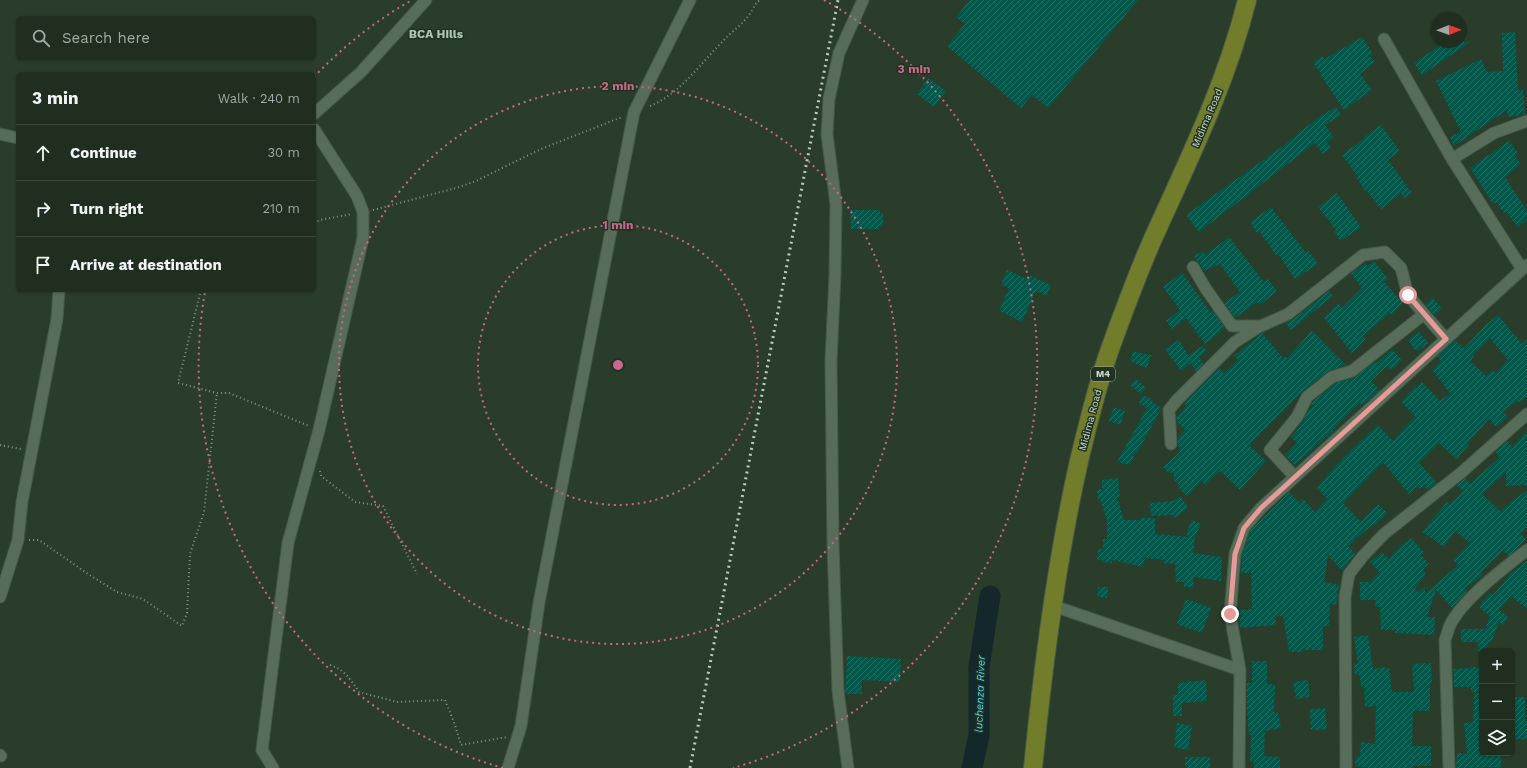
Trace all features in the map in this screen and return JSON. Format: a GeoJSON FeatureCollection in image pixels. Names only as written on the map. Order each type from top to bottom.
{"type":"FeatureCollection","features":[{"type":"Feature","properties":{"kind":"main road","name":"Midima Road"},"geometry":{"type":"LineString","coordinates":[[1032,768],[1051,606],[1067,512],[1087,429],[1109,351],[1150,245],[1200,136],[1224,79],[1248,0]]}},
{"type":"Feature","properties":{"kind":"street"},"geometry":{"type":"LineString","coordinates":[[316,112],[361,72],[426,0]]}},
{"type":"Feature","properties":{"kind":"street"},"geometry":{"type":"LineString","coordinates":[[508,768],[521,726],[539,603],[634,112],[690,0]]}},
{"type":"Feature","properties":{"kind":"street"},"geometry":{"type":"LineString","coordinates":[[848,768],[838,684],[833,545],[831,361],[835,275],[836,205],[827,134],[829,99],[839,53],[863,0]]}},
{"type":"Feature","properties":{"kind":"street"},"geometry":{"type":"LineString","coordinates":[[1239,768],[1240,670],[1230,614],[1235,554],[1244,528],[1261,508],[1525,267],[1452,159],[1384,39]]}},
{"type":"Feature","properties":{"kind":"street"},"geometry":{"type":"LineString","coordinates":[[1452,159],[1494,133],[1527,121]]}},
{"type":"Feature","properties":{"kind":"street"},"geometry":{"type":"LineString","coordinates":[[273,768],[262,750],[288,542],[319,430],[363,238],[363,212],[357,196],[316,132]]}},
{"type":"Feature","properties":{"kind":"street"},"geometry":{"type":"LineString","coordinates":[[0,134],[16,138]]}},
{"type":"Feature","properties":{"kind":"street"},"geometry":{"type":"LineString","coordinates":[[1171,444],[1169,410],[1177,400],[1235,342],[1261,326],[1288,314],[1363,255],[1385,252],[1402,268],[1408,295],[1446,339]]}},
{"type":"Feature","properties":{"kind":"street"},"geometry":{"type":"LineString","coordinates":[[1193,267],[1206,289],[1232,326],[1261,326]]}},
{"type":"Feature","properties":{"kind":"street"},"geometry":{"type":"LineString","coordinates":[[0,597],[18,540],[22,502],[58,319],[59,292]]}},
{"type":"Feature","properties":{"kind":"street"},"geometry":{"type":"LineString","coordinates":[[1295,478],[1270,450],[1297,417],[1307,397],[1332,377],[1352,371],[1424,314]]}},
{"type":"Feature","properties":{"kind":"street"},"geometry":{"type":"LineString","coordinates":[[1346,768],[1345,597],[1349,574],[1363,556],[1384,534],[1462,472],[1527,414]]}},
{"type":"Feature","properties":{"kind":"street"},"geometry":{"type":"LineString","coordinates":[[1449,768],[1445,640],[1450,626],[1462,608],[1476,594],[1527,550]]}},
{"type":"Feature","properties":{"kind":"street"},"geometry":{"type":"LineString","coordinates":[[1051,606],[1240,670]]}},
{"type":"Feature","properties":{"kind":"path"},"geometry":{"type":"LineString","coordinates":[[316,222],[363,212],[456,188],[476,181],[541,148],[661,102],[678,89],[723,41],[750,15],[757,2],[760,0]]}},
{"type":"Feature","properties":{"kind":"path"},"geometry":{"type":"LineString","coordinates":[[201,292],[178,383],[217,393],[229,393],[319,430]]}},
{"type":"Feature","properties":{"kind":"path"},"geometry":{"type":"LineString","coordinates":[[18,540],[39,540],[117,592],[143,599],[182,626],[187,613],[190,554],[204,512],[217,393]]}},
{"type":"Feature","properties":{"kind":"path"},"geometry":{"type":"LineString","coordinates":[[0,445],[32,451]]}},
{"type":"Feature","properties":{"kind":"path"},"geometry":{"type":"LineString","coordinates":[[320,468],[321,476],[355,502],[383,506],[417,574]]}},
{"type":"Feature","properties":{"kind":"path"},"geometry":{"type":"LineString","coordinates":[[330,665],[339,668],[350,678],[359,692],[397,702],[445,700],[461,745],[518,735]]}},
{"type":"Feature","properties":{"kind":"building"},"geometry":{"type":"Polygon","coordinates":[[[970,0],[1138,0],[1048,108],[1032,95],[1021,108],[947,46],[965,24],[956,17],[970,0]]]}},
{"type":"Feature","properties":{"kind":"building"},"geometry":{"type":"Polygon","coordinates":[[[1515,32],[1518,90],[1523,89],[1525,114],[1508,117],[1507,110],[1454,146],[1450,137],[1461,132],[1436,81],[1481,59],[1487,72],[1503,71],[1502,33],[1515,32]]]}},
{"type":"Feature","properties":{"kind":"building"},"geometry":{"type":"Polygon","coordinates":[[[1362,37],[1373,54],[1370,56],[1375,62],[1360,74],[1372,90],[1344,110],[1313,63],[1322,56],[1325,59],[1362,37]]]}},
{"type":"Feature","properties":{"kind":"building"},"geometry":{"type":"Polygon","coordinates":[[[1436,48],[1461,48],[1422,75],[1414,63],[1436,48]]]}},
{"type":"Feature","properties":{"kind":"building"},"geometry":{"type":"Polygon","coordinates":[[[928,78],[946,91],[934,107],[917,94],[928,78]]]}},
{"type":"Feature","properties":{"kind":"building"},"geometry":{"type":"Polygon","coordinates":[[[1336,107],[1341,115],[1325,125],[1333,137],[1327,142],[1331,148],[1323,154],[1315,143],[1199,232],[1186,215],[1283,146],[1320,116],[1336,107]]]}},
{"type":"Feature","properties":{"kind":"building"},"geometry":{"type":"Polygon","coordinates":[[[1381,125],[1400,151],[1388,160],[1412,193],[1404,198],[1401,193],[1381,209],[1366,190],[1365,191],[1357,178],[1358,177],[1342,155],[1381,125]]]}},
{"type":"Feature","properties":{"kind":"building"},"geometry":{"type":"Polygon","coordinates":[[[1509,141],[1518,153],[1514,156],[1521,164],[1505,177],[1527,211],[1527,219],[1518,227],[1506,212],[1504,213],[1497,202],[1493,204],[1470,168],[1509,141]]]}},
{"type":"Feature","properties":{"kind":"building"},"geometry":{"type":"Polygon","coordinates":[[[1337,193],[1361,227],[1341,241],[1334,232],[1336,230],[1318,207],[1337,193]]]}},
{"type":"Feature","properties":{"kind":"building"},"geometry":{"type":"Polygon","coordinates":[[[1271,207],[1306,253],[1309,251],[1318,264],[1295,279],[1278,254],[1276,255],[1259,231],[1257,233],[1250,222],[1271,207]]]}},
{"type":"Feature","properties":{"kind":"building"},"geometry":{"type":"Polygon","coordinates":[[[850,210],[880,210],[880,213],[883,213],[883,226],[879,226],[879,229],[851,229],[850,210]]]}},
{"type":"Feature","properties":{"kind":"building"},"geometry":{"type":"Polygon","coordinates":[[[1229,237],[1264,282],[1268,279],[1277,291],[1260,305],[1257,302],[1235,318],[1224,303],[1240,292],[1220,264],[1204,271],[1194,256],[1203,251],[1205,255],[1229,237]]]}},
{"type":"Feature","properties":{"kind":"building"},"geometry":{"type":"Polygon","coordinates":[[[1374,261],[1388,279],[1384,282],[1403,303],[1391,315],[1390,313],[1363,336],[1366,339],[1352,353],[1324,318],[1338,303],[1342,308],[1362,288],[1351,274],[1365,263],[1367,266],[1374,261]]]}},
{"type":"Feature","properties":{"kind":"building"},"geometry":{"type":"Polygon","coordinates":[[[1007,270],[1027,279],[1029,275],[1051,285],[1047,296],[1036,291],[1022,322],[999,311],[1009,288],[1001,285],[1007,270]]]}},
{"type":"Feature","properties":{"kind":"building"},"geometry":{"type":"Polygon","coordinates":[[[1180,274],[1183,274],[1211,313],[1213,311],[1224,326],[1224,329],[1205,344],[1186,318],[1172,329],[1166,321],[1180,310],[1163,287],[1180,274]]]}},
{"type":"Feature","properties":{"kind":"building"},"geometry":{"type":"Polygon","coordinates":[[[1329,291],[1333,296],[1291,330],[1285,323],[1292,320],[1329,291]]]}},
{"type":"Feature","properties":{"kind":"building"},"geometry":{"type":"Polygon","coordinates":[[[1433,298],[1442,309],[1434,315],[1425,304],[1433,298]]]}},
{"type":"Feature","properties":{"kind":"building"},"geometry":{"type":"Polygon","coordinates":[[[1498,315],[1522,344],[1527,339],[1527,397],[1503,411],[1508,417],[1496,427],[1489,419],[1467,443],[1469,445],[1456,459],[1439,443],[1419,463],[1437,483],[1428,490],[1424,485],[1420,489],[1417,486],[1409,494],[1383,462],[1343,503],[1361,522],[1378,504],[1387,513],[1375,525],[1373,524],[1348,546],[1355,554],[1342,571],[1328,555],[1324,582],[1339,585],[1336,605],[1330,604],[1329,626],[1323,626],[1323,650],[1289,652],[1283,616],[1276,616],[1276,625],[1240,628],[1239,610],[1252,609],[1251,573],[1241,573],[1242,555],[1252,529],[1289,492],[1299,502],[1303,499],[1315,512],[1327,499],[1317,488],[1353,448],[1378,425],[1393,441],[1415,416],[1401,402],[1415,386],[1416,388],[1422,382],[1440,401],[1450,393],[1432,370],[1441,361],[1437,357],[1455,340],[1463,348],[1465,347],[1498,315]],[[1490,338],[1473,355],[1474,356],[1470,361],[1486,376],[1493,370],[1496,373],[1508,360],[1490,338]]]}},
{"type":"Feature","properties":{"kind":"building"},"geometry":{"type":"Polygon","coordinates":[[[1312,331],[1346,365],[1328,371],[1301,393],[1250,444],[1250,446],[1266,461],[1240,490],[1220,471],[1205,485],[1202,481],[1187,496],[1178,487],[1179,485],[1174,479],[1174,473],[1167,472],[1163,467],[1180,452],[1178,449],[1180,448],[1178,446],[1178,438],[1185,430],[1177,422],[1176,417],[1187,406],[1184,403],[1219,368],[1224,373],[1238,360],[1234,356],[1262,333],[1283,358],[1286,356],[1287,358],[1312,331]]]}},
{"type":"Feature","properties":{"kind":"building"},"geometry":{"type":"Polygon","coordinates":[[[1419,332],[1428,343],[1417,352],[1408,340],[1419,332]]]}},
{"type":"Feature","properties":{"kind":"building"},"geometry":{"type":"Polygon","coordinates":[[[1179,340],[1188,355],[1203,346],[1207,351],[1199,357],[1203,364],[1196,371],[1191,363],[1181,371],[1165,349],[1179,340]]]}},
{"type":"Feature","properties":{"kind":"building"},"geometry":{"type":"Polygon","coordinates":[[[1392,349],[1402,360],[1391,370],[1387,366],[1371,381],[1380,390],[1363,405],[1360,403],[1339,423],[1333,431],[1295,465],[1285,455],[1297,443],[1291,437],[1297,431],[1296,430],[1308,410],[1313,406],[1311,404],[1335,383],[1354,378],[1375,361],[1377,363],[1392,349]]]}},
{"type":"Feature","properties":{"kind":"building"},"geometry":{"type":"Polygon","coordinates":[[[1133,351],[1151,355],[1147,368],[1130,361],[1133,351]]]}},
{"type":"Feature","properties":{"kind":"building"},"geometry":{"type":"Polygon","coordinates":[[[1136,379],[1146,388],[1141,394],[1130,385],[1136,379]]]}},
{"type":"Feature","properties":{"kind":"building"},"geometry":{"type":"Polygon","coordinates":[[[1143,395],[1153,400],[1152,402],[1160,407],[1160,411],[1137,453],[1135,453],[1130,465],[1117,462],[1147,408],[1139,403],[1143,395]]]}},
{"type":"Feature","properties":{"kind":"building"},"geometry":{"type":"Polygon","coordinates":[[[1114,407],[1125,411],[1120,425],[1109,421],[1114,407]]]}},
{"type":"Feature","properties":{"kind":"building"},"geometry":{"type":"Polygon","coordinates":[[[1527,431],[1527,485],[1506,486],[1506,472],[1482,494],[1500,511],[1527,490],[1527,528],[1520,533],[1526,539],[1509,556],[1503,550],[1481,572],[1482,576],[1465,588],[1467,591],[1452,608],[1436,590],[1427,617],[1435,617],[1434,635],[1395,633],[1395,630],[1381,630],[1380,607],[1375,607],[1376,600],[1360,600],[1360,582],[1370,582],[1379,572],[1370,562],[1382,552],[1388,559],[1411,538],[1424,552],[1421,555],[1429,564],[1424,568],[1425,575],[1415,589],[1419,592],[1425,586],[1425,594],[1458,565],[1453,560],[1470,543],[1455,531],[1444,547],[1422,532],[1447,502],[1450,504],[1463,492],[1457,485],[1466,478],[1470,484],[1500,457],[1495,452],[1498,449],[1507,441],[1512,447],[1527,431]]]}},
{"type":"Feature","properties":{"kind":"building"},"geometry":{"type":"Polygon","coordinates":[[[1118,478],[1120,497],[1117,497],[1124,520],[1155,518],[1155,534],[1188,537],[1186,533],[1192,520],[1201,524],[1195,537],[1193,553],[1222,557],[1221,581],[1194,577],[1193,587],[1184,587],[1184,582],[1176,582],[1175,564],[1164,563],[1164,560],[1145,558],[1143,567],[1112,560],[1112,563],[1097,560],[1098,549],[1103,549],[1103,539],[1107,539],[1107,521],[1100,499],[1098,499],[1097,490],[1102,489],[1102,480],[1118,478]]]}},
{"type":"Feature","properties":{"kind":"building"},"geometry":{"type":"Polygon","coordinates":[[[1180,496],[1187,506],[1187,509],[1175,518],[1173,515],[1151,516],[1150,503],[1173,501],[1180,496]]]}},
{"type":"Feature","properties":{"kind":"building"},"geometry":{"type":"Polygon","coordinates":[[[1527,561],[1527,609],[1511,596],[1499,610],[1508,617],[1503,625],[1499,622],[1491,643],[1488,642],[1487,648],[1479,648],[1479,651],[1477,651],[1479,642],[1461,642],[1461,629],[1485,629],[1490,616],[1480,608],[1480,605],[1490,592],[1493,595],[1512,572],[1527,561]]]}},
{"type":"Feature","properties":{"kind":"building"},"geometry":{"type":"Polygon","coordinates":[[[1098,587],[1108,587],[1107,598],[1097,597],[1098,587]]]}},
{"type":"Feature","properties":{"kind":"building"},"geometry":{"type":"Polygon","coordinates":[[[1186,599],[1211,608],[1202,633],[1177,624],[1186,599]]]}},
{"type":"Feature","properties":{"kind":"building"},"geometry":{"type":"Polygon","coordinates":[[[1368,635],[1373,669],[1389,667],[1392,692],[1414,692],[1412,664],[1431,663],[1432,683],[1430,683],[1430,711],[1413,711],[1412,746],[1431,746],[1431,766],[1414,766],[1413,768],[1368,768],[1355,766],[1356,756],[1360,757],[1361,742],[1375,744],[1376,706],[1365,707],[1364,687],[1361,687],[1359,674],[1355,675],[1354,665],[1358,664],[1354,637],[1368,635]]]}},
{"type":"Feature","properties":{"kind":"building"},"geometry":{"type":"Polygon","coordinates":[[[847,656],[901,659],[900,682],[862,680],[862,694],[845,694],[847,656]]]}},
{"type":"Feature","properties":{"kind":"building"},"geometry":{"type":"Polygon","coordinates":[[[1252,661],[1267,661],[1267,684],[1275,684],[1274,713],[1278,712],[1281,728],[1265,731],[1264,756],[1280,757],[1280,768],[1254,768],[1254,762],[1250,762],[1251,735],[1249,736],[1247,683],[1252,683],[1252,661]]]}},
{"type":"Feature","properties":{"kind":"building"},"geometry":{"type":"Polygon","coordinates":[[[1479,667],[1479,692],[1471,692],[1471,687],[1454,687],[1454,669],[1479,667]]]}},
{"type":"Feature","properties":{"kind":"building"},"geometry":{"type":"Polygon","coordinates":[[[1206,680],[1207,701],[1182,703],[1182,716],[1173,716],[1173,695],[1178,695],[1178,683],[1206,680]]]}},
{"type":"Feature","properties":{"kind":"building"},"geometry":{"type":"Polygon","coordinates":[[[1308,680],[1310,697],[1296,699],[1293,682],[1308,680]]]}},
{"type":"Feature","properties":{"kind":"building"},"geometry":{"type":"Polygon","coordinates":[[[1474,693],[1479,693],[1479,756],[1501,756],[1501,767],[1456,768],[1457,753],[1467,754],[1464,723],[1473,722],[1474,693]]]}},
{"type":"Feature","properties":{"kind":"building"},"geometry":{"type":"Polygon","coordinates":[[[1515,697],[1525,697],[1527,739],[1515,739],[1515,697]]]}},
{"type":"Feature","properties":{"kind":"building"},"geometry":{"type":"Polygon","coordinates":[[[1325,708],[1327,729],[1311,730],[1310,709],[1325,708]]]}},
{"type":"Feature","properties":{"kind":"building"},"geometry":{"type":"Polygon","coordinates":[[[1177,723],[1192,726],[1188,750],[1174,747],[1177,723]]]}},
{"type":"Feature","properties":{"kind":"building"},"geometry":{"type":"Polygon","coordinates":[[[1185,757],[1210,757],[1210,768],[1185,768],[1185,757]]]}},
{"type":"Feature","properties":{"kind":"waterway","name":"luchenza River"},"geometry":{"type":"LineString","coordinates":[[972,768],[979,735],[979,667],[990,596]]}},
{"type":"Feature","properties":{"kind":"railway"},"geometry":{"type":"LineString","coordinates":[[690,768],[838,0]]}},
{"type":"Feature","properties":{"kind":"district","name":"BCA Hills"},"geometry":{"type":"Point","coordinates":[436,34]}},
{"type":"Feature","properties":{"kind":"route"},"geometry":{"type":"LineString","coordinates":[[1230,614],[1235,554],[1244,528],[1261,508],[1446,339],[1408,295]]}}]}
